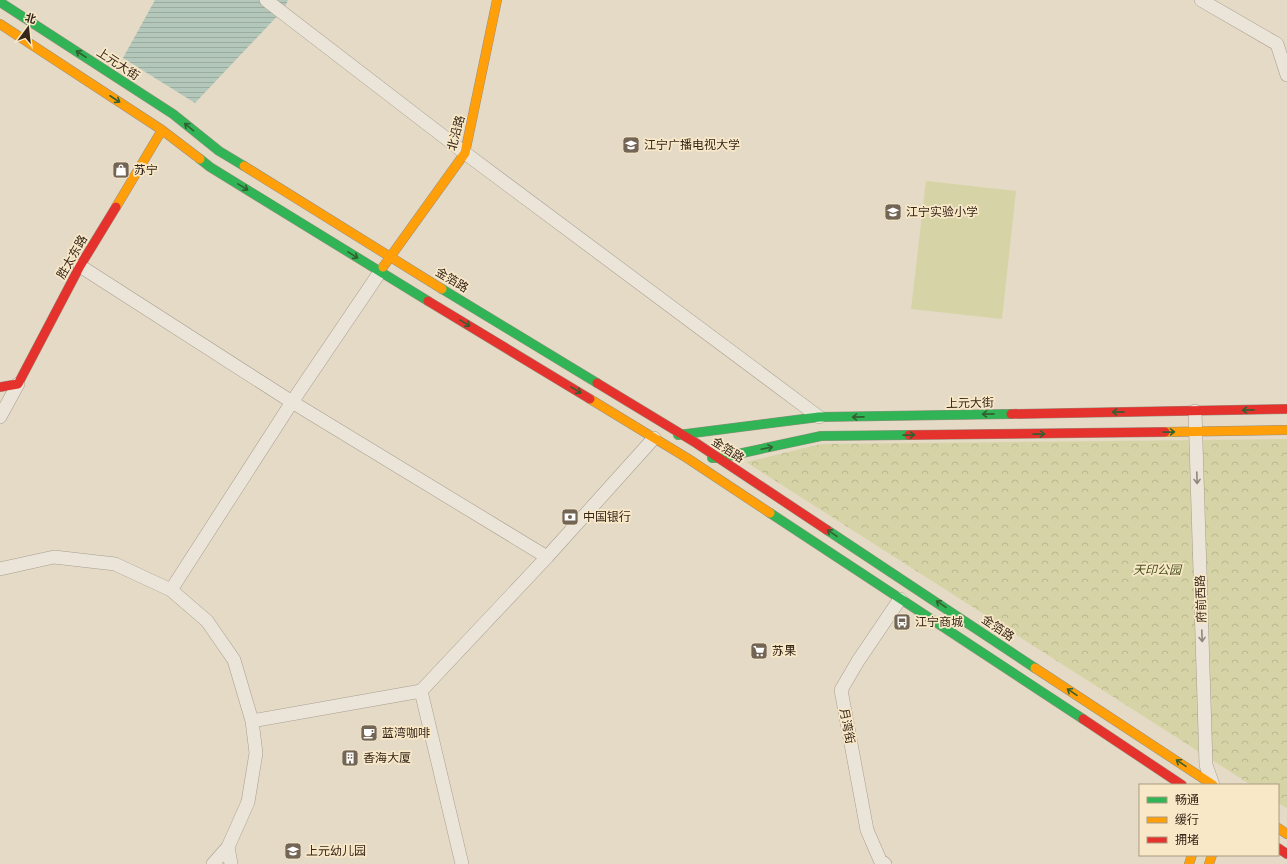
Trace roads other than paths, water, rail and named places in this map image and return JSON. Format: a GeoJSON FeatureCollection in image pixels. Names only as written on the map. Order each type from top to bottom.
{"type":"FeatureCollection","features":[{"type":"Feature","properties":{"kind":"main road","name":"北沿路"},"geometry":{"type":"LineString","coordinates":[[380,272],[465,153],[497,0]]}},
{"type":"Feature","properties":{"kind":"main road","name":"上元大街"},"geometry":{"type":"LineString","coordinates":[[0,2],[173,114],[219,151]]}},
{"type":"Feature","properties":{"kind":"main road"},"geometry":{"type":"LineString","coordinates":[[0,24],[162,130],[210,167],[687,458],[1180,784]]}},
{"type":"Feature","properties":{"kind":"main road","name":"胜太东路"},"geometry":{"type":"LineString","coordinates":[[18,384],[80,266],[162,130]]}},
{"type":"Feature","properties":{"kind":"main road","name":"金箔路"},"geometry":{"type":"LineString","coordinates":[[219,151],[683,435],[1211,784]]}},
{"type":"Feature","properties":{"kind":"main road"},"geometry":{"type":"LineString","coordinates":[[0,387],[18,384]]}},
{"type":"Feature","properties":{"kind":"main road","name":"上元大街"},"geometry":{"type":"LineString","coordinates":[[654,438],[819,417],[1287,409]]}},
{"type":"Feature","properties":{"kind":"main road"},"geometry":{"type":"LineString","coordinates":[[687,458],[719,458],[821,436],[1287,430]]}},
{"type":"Feature","properties":{"kind":"street"},"geometry":{"type":"LineString","coordinates":[[266,0],[465,153],[819,417]]}},
{"type":"Feature","properties":{"kind":"street"},"geometry":{"type":"LineString","coordinates":[[1201,0],[1277,44],[1287,75]]}},
{"type":"Feature","properties":{"kind":"street"},"geometry":{"type":"LineString","coordinates":[[80,266],[292,402],[547,557]]}},
{"type":"Feature","properties":{"kind":"street"},"geometry":{"type":"LineString","coordinates":[[171,590],[292,402],[380,272]]}},
{"type":"Feature","properties":{"kind":"street"},"geometry":{"type":"LineString","coordinates":[[0,417],[18,384]]}},
{"type":"Feature","properties":{"kind":"street","name":"府前西路"},"geometry":{"type":"LineString","coordinates":[[1195,411],[1206,765],[1213,784]]}},
{"type":"Feature","properties":{"kind":"street"},"geometry":{"type":"LineString","coordinates":[[252,721],[421,691],[547,557],[654,438]]}},
{"type":"Feature","properties":{"kind":"street"},"geometry":{"type":"LineString","coordinates":[[0,569],[54,557],[116,564],[171,590],[207,621],[234,660],[252,721],[256,753],[248,802],[228,847],[213,864]]}},
{"type":"Feature","properties":{"kind":"street","name":"月湾街"},"geometry":{"type":"LineString","coordinates":[[885,864],[880,860],[867,830],[841,690],[900,599]]}},
{"type":"Feature","properties":{"kind":"street"},"geometry":{"type":"LineString","coordinates":[[421,691],[462,864]]}},
{"type":"Feature","properties":{"kind":"street"},"geometry":{"type":"LineString","coordinates":[[228,847],[231,864]]}},
{"type":"Feature","properties":{"kind":"place","name":"江宁广播电视大学"},"geometry":{"type":"Point","coordinates":[631,145]}},
{"type":"Feature","properties":{"kind":"place","name":"苏宁"},"geometry":{"type":"Point","coordinates":[121,170]}},
{"type":"Feature","properties":{"kind":"place","name":"江宁实验小学"},"geometry":{"type":"Point","coordinates":[893,212]}},
{"type":"Feature","properties":{"kind":"place","name":"中国银行"},"geometry":{"type":"Point","coordinates":[570,517]}},
{"type":"Feature","properties":{"kind":"place","name":"江宁商城"},"geometry":{"type":"Point","coordinates":[902,622]}},
{"type":"Feature","properties":{"kind":"place","name":"苏果"},"geometry":{"type":"Point","coordinates":[759,651]}},
{"type":"Feature","properties":{"kind":"place","name":"蓝湾咖啡"},"geometry":{"type":"Point","coordinates":[369,733]}},
{"type":"Feature","properties":{"kind":"place","name":"香海大厦"},"geometry":{"type":"Point","coordinates":[350,758]}},
{"type":"Feature","properties":{"kind":"place","name":"上元幼儿园"},"geometry":{"type":"Point","coordinates":[293,851]}},
{"type":"Feature","properties":{"kind":"park label","name":"天印公园"},"geometry":{"type":"Point","coordinates":[1157,570]}}]}
